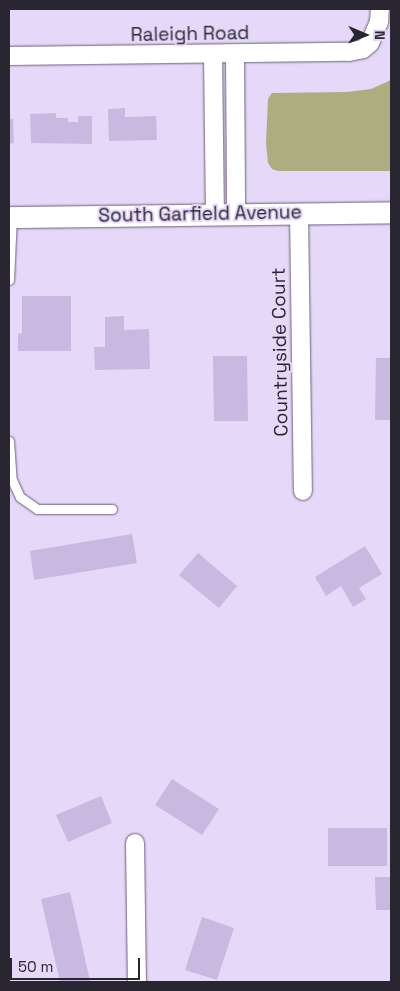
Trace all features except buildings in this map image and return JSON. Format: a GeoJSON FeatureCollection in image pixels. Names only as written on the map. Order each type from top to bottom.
{"type":"FeatureCollection","features":[{"type":"Feature","properties":{"kind":"street","name":"Raleigh Road"},"geometry":{"type":"LineString","coordinates":[[9,56],[235,55],[350,52],[362,49],[370,43],[379,22],[380,9]]}},
{"type":"Feature","properties":{"kind":"street"},"geometry":{"type":"LineString","coordinates":[[214,55],[215,214]]}},
{"type":"Feature","properties":{"kind":"street"},"geometry":{"type":"LineString","coordinates":[[235,55],[236,214]]}},
{"type":"Feature","properties":{"kind":"street","name":"South Garfield Avenue"},"geometry":{"type":"LineString","coordinates":[[10,217],[391,212]]}},
{"type":"Feature","properties":{"kind":"street","name":"Countryside Court"},"geometry":{"type":"LineString","coordinates":[[299,213],[304,491]]}},
{"type":"Feature","properties":{"kind":"street"},"geometry":{"type":"LineString","coordinates":[[135,843],[137,982]]}},
{"type":"Feature","properties":{"kind":"lane"},"geometry":{"type":"LineString","coordinates":[[9,280],[10,217]]}},
{"type":"Feature","properties":{"kind":"lane"},"geometry":{"type":"LineString","coordinates":[[9,441],[12,480],[20,497],[37,509],[112,508]]}},
{"type":"Feature","properties":{"kind":"shaded area"},"geometry":{"type":"Polygon","coordinates":[[[391,80],[391,171],[278,171],[272,169],[268,163],[266,143],[268,99],[272,93],[347,92],[371,89],[391,80]]]}}]}
